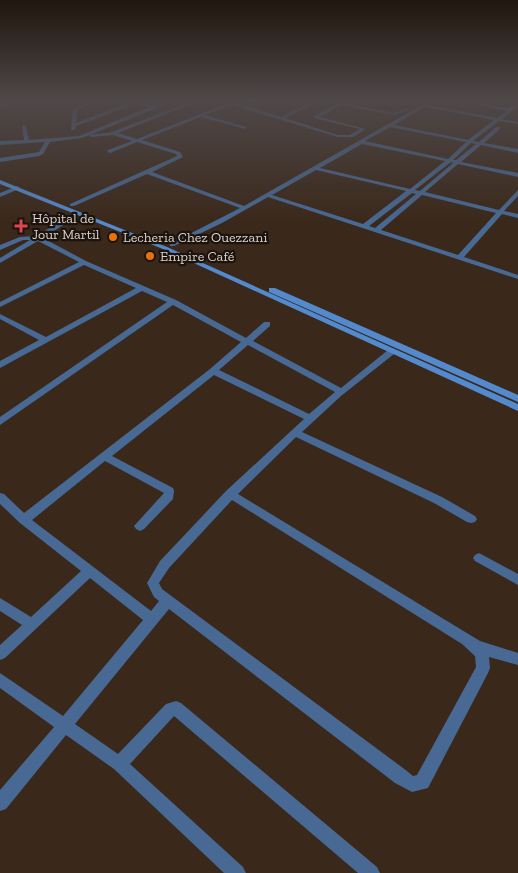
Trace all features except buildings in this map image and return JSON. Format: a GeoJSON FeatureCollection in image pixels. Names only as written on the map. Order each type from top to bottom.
{"type":"FeatureCollection","features":[{"type":"Feature","properties":{"kind":"street"},"geometry":{"type":"LineString","coordinates":[[0,143],[30,142]]}},
{"type":"Feature","properties":{"kind":"street"},"geometry":{"type":"LineString","coordinates":[[0,160],[37,155],[41,153],[47,142]]}},
{"type":"Feature","properties":{"kind":"street"},"geometry":{"type":"LineString","coordinates":[[110,151],[131,142]]}},
{"type":"Feature","properties":{"kind":"street"},"geometry":{"type":"LineString","coordinates":[[72,205],[148,172],[181,155],[140,142]]}},
{"type":"Feature","properties":{"kind":"street"},"geometry":{"type":"LineString","coordinates":[[172,245],[201,232],[361,142],[518,175]]}},
{"type":"Feature","properties":{"kind":"street"},"geometry":{"type":"LineString","coordinates":[[365,226],[450,161],[469,142]]}},
{"type":"Feature","properties":{"kind":"street"},"geometry":{"type":"LineString","coordinates":[[474,142],[518,150]]}},
{"type":"Feature","properties":{"kind":"street"},"geometry":{"type":"LineString","coordinates":[[377,230],[459,163],[480,143]]}},
{"type":"Feature","properties":{"kind":"street"},"geometry":{"type":"LineString","coordinates":[[314,168],[518,216]]}},
{"type":"Feature","properties":{"kind":"street"},"geometry":{"type":"LineString","coordinates":[[148,172],[244,208]]}},
{"type":"Feature","properties":{"kind":"street"},"geometry":{"type":"LineString","coordinates":[[0,177],[172,245],[518,398]]}},
{"type":"Feature","properties":{"kind":"street"},"geometry":{"type":"LineString","coordinates":[[0,182],[165,248],[518,408]]}},
{"type":"Feature","properties":{"kind":"street"},"geometry":{"type":"LineString","coordinates":[[0,195],[16,188]]}},
{"type":"Feature","properties":{"kind":"street"},"geometry":{"type":"LineString","coordinates":[[459,258],[518,192]]}},
{"type":"Feature","properties":{"kind":"street"},"geometry":{"type":"LineString","coordinates":[[266,195],[518,277]]}},
{"type":"Feature","properties":{"kind":"street"},"geometry":{"type":"LineString","coordinates":[[0,261],[79,213]]}},
{"type":"Feature","properties":{"kind":"street"},"geometry":{"type":"LineString","coordinates":[[0,248],[22,238],[38,238],[84,262],[173,302],[340,391]]}},
{"type":"Feature","properties":{"kind":"street"},"geometry":{"type":"LineString","coordinates":[[0,305],[84,262]]}},
{"type":"Feature","properties":{"kind":"street"},"geometry":{"type":"LineString","coordinates":[[0,364],[142,288]]}},
{"type":"Feature","properties":{"kind":"street"},"geometry":{"type":"LineString","coordinates":[[0,422],[173,302]]}},
{"type":"Feature","properties":{"kind":"street"},"geometry":{"type":"LineString","coordinates":[[0,316],[45,340]]}},
{"type":"Feature","properties":{"kind":"street"},"geometry":{"type":"LineString","coordinates":[[24,520],[213,371],[267,324]]}},
{"type":"Feature","properties":{"kind":"street"},"geometry":{"type":"LineString","coordinates":[[391,352],[340,391],[294,432],[230,494],[155,578],[154,588],[412,784],[418,784],[426,778],[471,693],[483,668],[484,659],[478,648]]}},
{"type":"Feature","properties":{"kind":"street"},"geometry":{"type":"LineString","coordinates":[[213,371],[310,418]]}},
{"type":"Feature","properties":{"kind":"street"},"geometry":{"type":"LineString","coordinates":[[294,432],[438,500],[472,519]]}},
{"type":"Feature","properties":{"kind":"street"},"geometry":{"type":"LineString","coordinates":[[104,456],[169,491],[169,496],[140,526]]}},
{"type":"Feature","properties":{"kind":"street"},"geometry":{"type":"LineString","coordinates":[[230,494],[478,648],[518,659]]}},
{"type":"Feature","properties":{"kind":"street"},"geometry":{"type":"LineString","coordinates":[[0,497],[24,520],[152,619]]}},
{"type":"Feature","properties":{"kind":"street"},"geometry":{"type":"LineString","coordinates":[[479,558],[518,580]]}},
{"type":"Feature","properties":{"kind":"street"},"geometry":{"type":"LineString","coordinates":[[0,654],[90,571]]}},
{"type":"Feature","properties":{"kind":"street"},"geometry":{"type":"LineString","coordinates":[[0,803],[168,600]]}},
{"type":"Feature","properties":{"kind":"street"},"geometry":{"type":"LineString","coordinates":[[0,604],[32,625]]}},
{"type":"Feature","properties":{"kind":"street"},"geometry":{"type":"LineString","coordinates":[[0,680],[119,764],[237,873]]}},
{"type":"Feature","properties":{"kind":"street"},"geometry":{"type":"LineString","coordinates":[[119,764],[171,710],[176,708],[371,873]]}},
{"type":"Feature","properties":{"kind":"place","name":"Hôpital de Jour Martil"},"geometry":{"type":"Point","coordinates":[21,226]}},
{"type":"Feature","properties":{"kind":"place","name":"Lecheria Chez Ouezzani"},"geometry":{"type":"Point","coordinates":[113,237]}},
{"type":"Feature","properties":{"kind":"place","name":"Empire Café"},"geometry":{"type":"Point","coordinates":[150,256]}}]}
